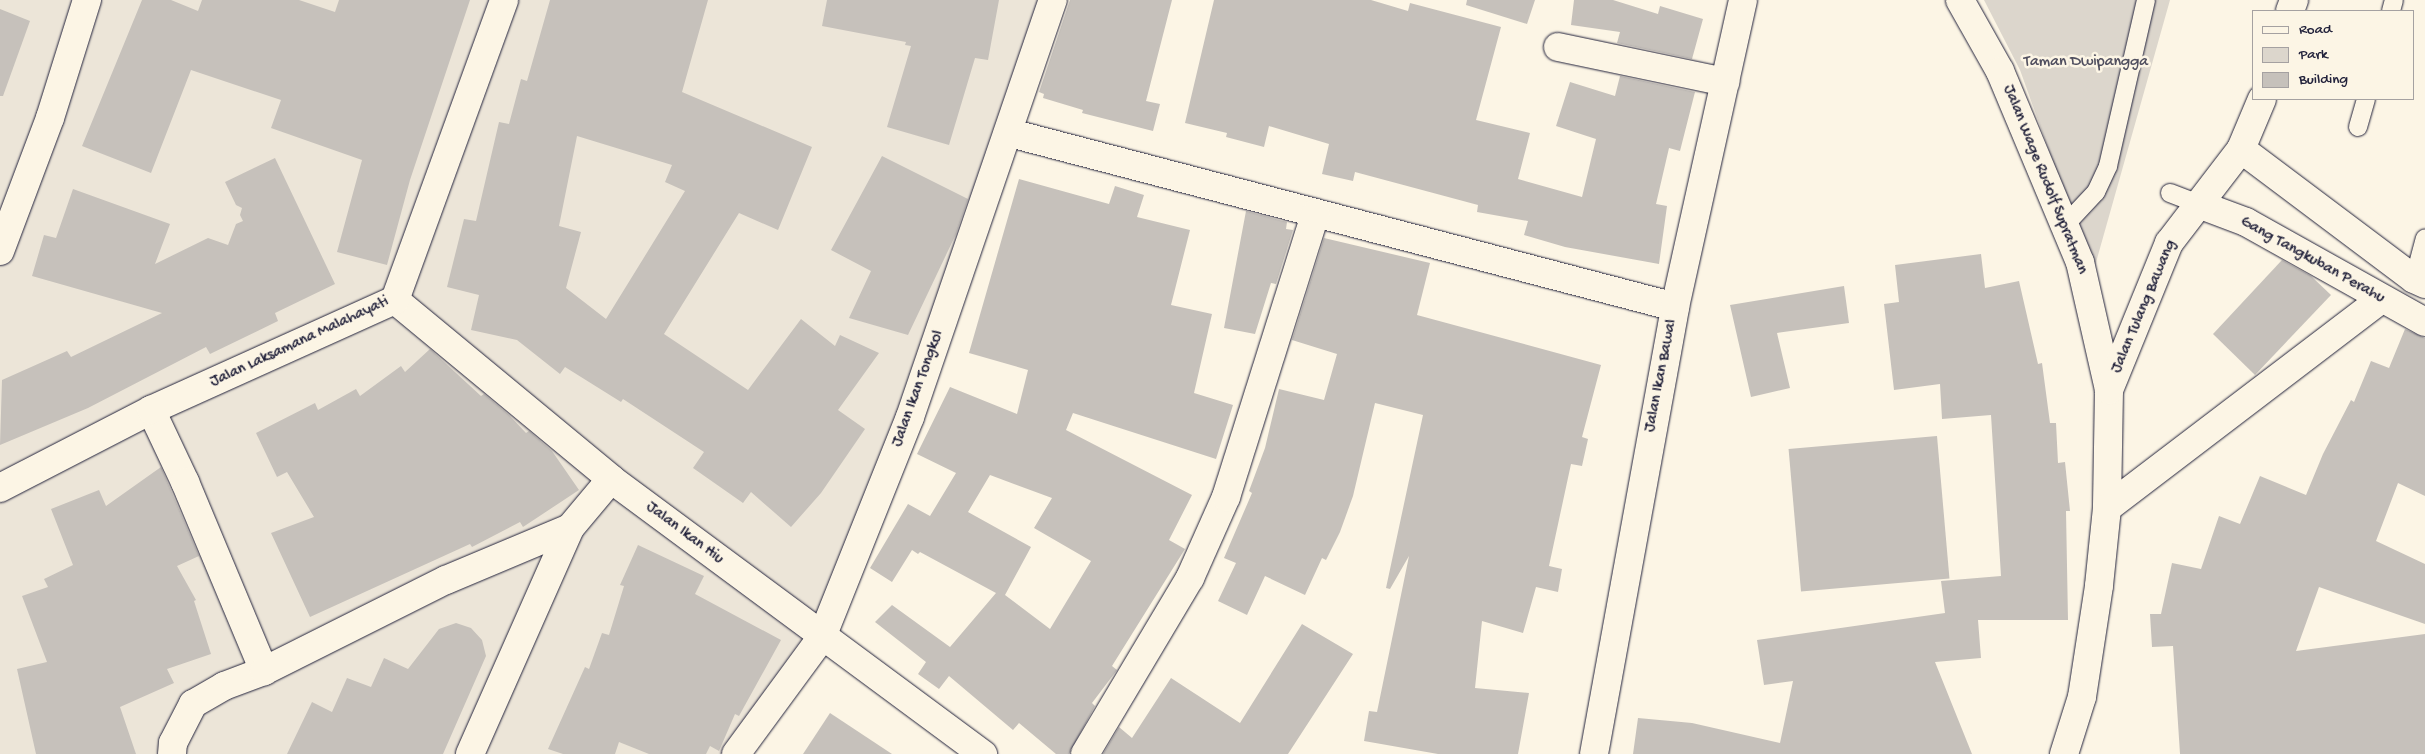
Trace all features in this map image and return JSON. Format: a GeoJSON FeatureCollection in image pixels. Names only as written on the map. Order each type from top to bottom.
{"type":"FeatureCollection","features":[{"type":"Feature","properties":{"kind":"main road"},"geometry":{"type":"LineString","coordinates":[[0,251],[50,118],[87,0]]}},
{"type":"Feature","properties":{"kind":"main road","name":"Jalan Laksamana Malahayati"},"geometry":{"type":"LineString","coordinates":[[0,488],[151,410],[395,300],[504,0]]}},
{"type":"Feature","properties":{"kind":"main road","name":"Jalan Ikan Tongkol"},"geometry":{"type":"LineString","coordinates":[[736,754],[822,636],[910,417],[1010,133],[1053,0]]}},
{"type":"Feature","properties":{"kind":"main road","name":"Jalan Ikan Bawal"},"geometry":{"type":"LineString","coordinates":[[1594,754],[1675,307],[1743,0]]}},
{"type":"Feature","properties":{"kind":"main road","name":"Jalan Wage Rudolf Supratman"},"geometry":{"type":"LineString","coordinates":[[1960,0],[2000,71],[2080,262],[2109,390],[2107,508],[2099,586],[2082,697],[2064,754]]}},
{"type":"Feature","properties":{"kind":"main road"},"geometry":{"type":"LineString","coordinates":[[1558,47],[1725,82]]}},
{"type":"Feature","properties":{"kind":"main road","name":"Jalan Tulang Bawang"},"geometry":{"type":"LineString","coordinates":[[2109,390],[2170,243],[2241,149],[2262,100]]}},
{"type":"Feature","properties":{"kind":"main road"},"geometry":{"type":"LineString","coordinates":[[1010,133],[1675,307]]}},
{"type":"Feature","properties":{"kind":"main road"},"geometry":{"type":"LineString","coordinates":[[2241,149],[2419,281]]}},
{"type":"Feature","properties":{"kind":"main road","name":"Gang Tangkuban Perahu"},"geometry":{"type":"LineString","coordinates":[[2198,204],[2246,222],[2380,300],[2425,322]]}},
{"type":"Feature","properties":{"kind":"main road"},"geometry":{"type":"LineString","coordinates":[[1085,754],[1190,578],[1226,498],[1315,214]]}},
{"type":"Feature","properties":{"kind":"main road","name":"Jalan Ikan Hiu"},"geometry":{"type":"LineString","coordinates":[[395,300],[611,479],[983,754]]}},
{"type":"Feature","properties":{"kind":"main road"},"geometry":{"type":"LineString","coordinates":[[2107,508],[2380,300]]}},
{"type":"Feature","properties":{"kind":"main road"},"geometry":{"type":"LineString","coordinates":[[151,410],[185,482],[264,671]]}},
{"type":"Feature","properties":{"kind":"main road"},"geometry":{"type":"LineString","coordinates":[[470,754],[570,528],[611,479]]}},
{"type":"Feature","properties":{"kind":"main road"},"geometry":{"type":"LineString","coordinates":[[172,754],[173,743],[193,704],[224,686],[264,671],[446,580],[570,528]]}},
{"type":"Feature","properties":{"kind":"lane"},"geometry":{"type":"LineString","coordinates":[[2065,225],[2096,192],[2108,166],[2146,0]]}},
{"type":"Feature","properties":{"kind":"lane"},"geometry":{"type":"LineString","coordinates":[[2358,127],[2366,100]]}},
{"type":"Feature","properties":{"kind":"lane"},"geometry":{"type":"LineString","coordinates":[[2170,193],[2198,204]]}},
{"type":"Feature","properties":{"kind":"lane"},"geometry":{"type":"LineString","coordinates":[[2419,281],[2425,238]]}},
{"type":"Feature","properties":{"kind":"shaded area"},"geometry":{"type":"Polygon","coordinates":[[[0,0],[1061,0],[826,625],[736,754],[0,754],[0,0]]]}},
{"type":"Feature","properties":{"kind":"green space","name":"Taman Dwipangga"},"geometry":{"type":"Polygon","coordinates":[[[1984,0],[2170,0],[2093,273],[2020,70],[1984,0]]]}},
{"type":"Feature","properties":{"kind":"building"},"geometry":{"type":"Polygon","coordinates":[[[142,0],[171,0],[198,11],[202,0],[299,0],[335,12],[339,0],[470,0],[410,180],[387,265],[337,252],[362,160],[271,128],[281,100],[191,70],[151,173],[82,146],[142,0]]]}},
{"type":"Feature","properties":{"kind":"building"},"geometry":{"type":"Polygon","coordinates":[[[550,0],[708,0],[682,92],[812,147],[778,230],[739,213],[664,334],[748,390],[801,319],[835,346],[840,335],[879,353],[838,410],[865,429],[821,493],[791,527],[751,492],[743,503],[693,468],[704,452],[623,399],[621,402],[565,367],[560,374],[517,340],[471,330],[479,295],[447,287],[464,219],[476,221],[499,122],[509,124],[521,79],[527,81],[550,0]],[[577,136],[559,226],[581,232],[566,288],[606,319],[685,191],[665,182],[672,165],[577,136]]]}},
{"type":"Feature","properties":{"kind":"building"},"geometry":{"type":"Polygon","coordinates":[[[827,0],[999,0],[988,60],[975,58],[949,145],[887,127],[911,46],[905,45],[906,42],[822,26],[827,0]]]}},
{"type":"Feature","properties":{"kind":"building"},"geometry":{"type":"Polygon","coordinates":[[[1070,0],[1172,0],[1146,101],[1160,104],[1153,131],[1082,113],[1083,110],[1043,98],[1044,94],[1039,92],[1070,0]]]}},
{"type":"Feature","properties":{"kind":"building"},"geometry":{"type":"Polygon","coordinates":[[[1214,0],[1371,0],[1408,11],[1410,3],[1501,27],[1476,120],[1530,133],[1518,179],[1582,197],[1596,139],[1556,126],[1570,82],[1615,96],[1620,76],[1695,92],[1680,151],[1669,148],[1656,204],[1667,206],[1659,264],[1565,247],[1524,235],[1528,221],[1477,212],[1478,205],[1355,172],[1353,181],[1322,174],[1329,144],[1269,126],[1264,147],[1226,137],[1227,133],[1185,123],[1214,0]]]}},
{"type":"Feature","properties":{"kind":"building"},"geometry":{"type":"Polygon","coordinates":[[[1467,0],[1535,0],[1527,24],[1466,5],[1467,0]]]}},
{"type":"Feature","properties":{"kind":"building"},"geometry":{"type":"Polygon","coordinates":[[[1574,0],[1613,0],[1658,14],[1660,6],[1703,19],[1692,59],[1617,43],[1620,32],[1571,25],[1574,0]]]}},
{"type":"Feature","properties":{"kind":"building"},"geometry":{"type":"Polygon","coordinates":[[[0,9],[30,21],[3,96],[0,96],[0,9]]]}},
{"type":"Feature","properties":{"kind":"building"},"geometry":{"type":"Polygon","coordinates":[[[882,156],[968,199],[956,234],[908,335],[849,318],[871,271],[831,250],[882,156]]]}},
{"type":"Feature","properties":{"kind":"building"},"geometry":{"type":"Polygon","coordinates":[[[275,158],[335,284],[275,313],[278,321],[210,354],[206,347],[88,408],[0,445],[2,380],[67,351],[71,357],[162,313],[32,276],[44,235],[56,238],[73,189],[170,224],[155,264],[208,238],[228,245],[236,224],[243,221],[240,215],[242,208],[236,205],[225,182],[275,158]]]}},
{"type":"Feature","properties":{"kind":"building"},"geometry":{"type":"Polygon","coordinates":[[[1019,179],[1109,204],[1115,186],[1144,195],[1137,217],[1190,230],[1171,305],[1212,314],[1194,393],[1233,405],[1216,459],[1073,413],[1066,430],[1192,495],[1169,540],[1185,549],[1112,666],[1117,670],[1092,703],[1095,706],[1069,754],[1056,754],[1019,723],[1013,730],[949,676],[939,689],[918,674],[926,662],[875,622],[892,605],[950,647],[996,593],[920,552],[918,554],[912,550],[892,582],[870,568],[908,504],[930,516],[956,473],[917,454],[950,387],[1017,414],[1028,370],[969,353],[1019,179]],[[990,475],[968,512],[1031,547],[1005,595],[1050,629],[1091,561],[1034,528],[1052,498],[990,475]]]}},
{"type":"Feature","properties":{"kind":"building"},"geometry":{"type":"Polygon","coordinates":[[[1246,211],[1287,222],[1286,229],[1293,230],[1276,284],[1271,283],[1255,334],[1224,328],[1246,211]]]}},
{"type":"Feature","properties":{"kind":"building"},"geometry":{"type":"Polygon","coordinates":[[[1324,238],[1430,263],[1417,315],[1601,365],[1582,437],[1588,439],[1582,466],[1571,464],[1549,566],[1562,569],[1558,592],[1536,587],[1523,633],[1482,621],[1475,688],[1529,693],[1518,754],[1438,754],[1364,741],[1369,711],[1377,712],[1409,556],[1390,589],[1386,588],[1423,415],[1375,403],[1353,496],[1340,532],[1326,560],[1322,558],[1305,595],[1265,576],[1247,615],[1218,601],[1236,563],[1224,558],[1252,493],[1249,491],[1265,448],[1279,389],[1324,400],[1337,354],[1292,340],[1324,238]]]}},
{"type":"Feature","properties":{"kind":"building"},"geometry":{"type":"Polygon","coordinates":[[[1981,254],[1985,288],[2019,281],[2038,364],[2042,363],[2050,423],[2056,423],[2058,463],[2065,462],[2070,511],[2066,511],[2068,620],[1978,620],[1981,658],[1935,662],[1972,754],[1633,754],[1638,718],[1692,723],[1780,743],[1793,681],[1764,685],[1757,640],[1945,613],[1941,581],[2001,576],[1991,415],[1942,419],[1940,384],[1894,390],[1884,304],[1899,302],[1895,265],[1981,254]]]}},
{"type":"Feature","properties":{"kind":"building"},"geometry":{"type":"Polygon","coordinates":[[[2282,260],[2311,276],[2331,295],[2255,375],[2213,334],[2282,260]]]}},
{"type":"Feature","properties":{"kind":"building"},"geometry":{"type":"Polygon","coordinates":[[[1844,286],[1849,323],[1777,333],[1790,388],[1751,397],[1730,305],[1844,286]]]}},
{"type":"Feature","properties":{"kind":"building"},"geometry":{"type":"Polygon","coordinates":[[[2405,329],[2425,338],[2425,496],[2398,483],[2376,541],[2425,564],[2425,624],[2319,587],[2296,651],[2425,634],[2425,754],[2180,754],[2173,646],[2152,647],[2150,614],[2161,614],[2172,563],[2201,569],[2219,516],[2240,524],[2260,476],[2306,495],[2323,454],[2351,400],[2354,402],[2371,361],[2389,368],[2405,329]]]}},
{"type":"Feature","properties":{"kind":"building"},"geometry":{"type":"Polygon","coordinates":[[[430,349],[481,396],[484,394],[509,415],[526,433],[529,431],[552,451],[579,490],[523,527],[520,522],[472,547],[470,544],[310,617],[271,533],[314,517],[287,472],[277,477],[256,433],[315,403],[318,410],[356,389],[360,396],[401,366],[405,372],[430,349]]]}},
{"type":"Feature","properties":{"kind":"building"},"geometry":{"type":"Polygon","coordinates":[[[1937,436],[1949,578],[1801,591],[1789,449],[1937,436]]]}},
{"type":"Feature","properties":{"kind":"building"},"geometry":{"type":"Polygon","coordinates":[[[161,467],[199,556],[177,566],[196,600],[194,601],[211,654],[167,669],[174,683],[120,707],[136,754],[36,754],[17,669],[47,662],[22,596],[48,587],[44,579],[73,565],[51,509],[99,490],[106,506],[161,467]]]}},
{"type":"Feature","properties":{"kind":"building"},"geometry":{"type":"Polygon","coordinates":[[[638,545],[704,576],[695,594],[781,640],[739,716],[735,714],[719,751],[710,746],[706,754],[649,754],[619,742],[615,754],[563,754],[548,749],[585,667],[589,669],[602,633],[609,635],[624,586],[620,585],[638,545]]]}},
{"type":"Feature","properties":{"kind":"building"},"geometry":{"type":"Polygon","coordinates":[[[456,623],[471,628],[482,640],[486,656],[443,754],[287,754],[312,702],[332,712],[347,678],[371,687],[384,658],[408,669],[439,629],[456,623]]]}},
{"type":"Feature","properties":{"kind":"building"},"geometry":{"type":"Polygon","coordinates":[[[1302,624],[1353,654],[1288,754],[1103,754],[1119,727],[1132,738],[1171,678],[1240,723],[1302,624]]]}},
{"type":"Feature","properties":{"kind":"building"},"geometry":{"type":"Polygon","coordinates":[[[830,713],[892,754],[803,754],[830,713]]]}}]}
